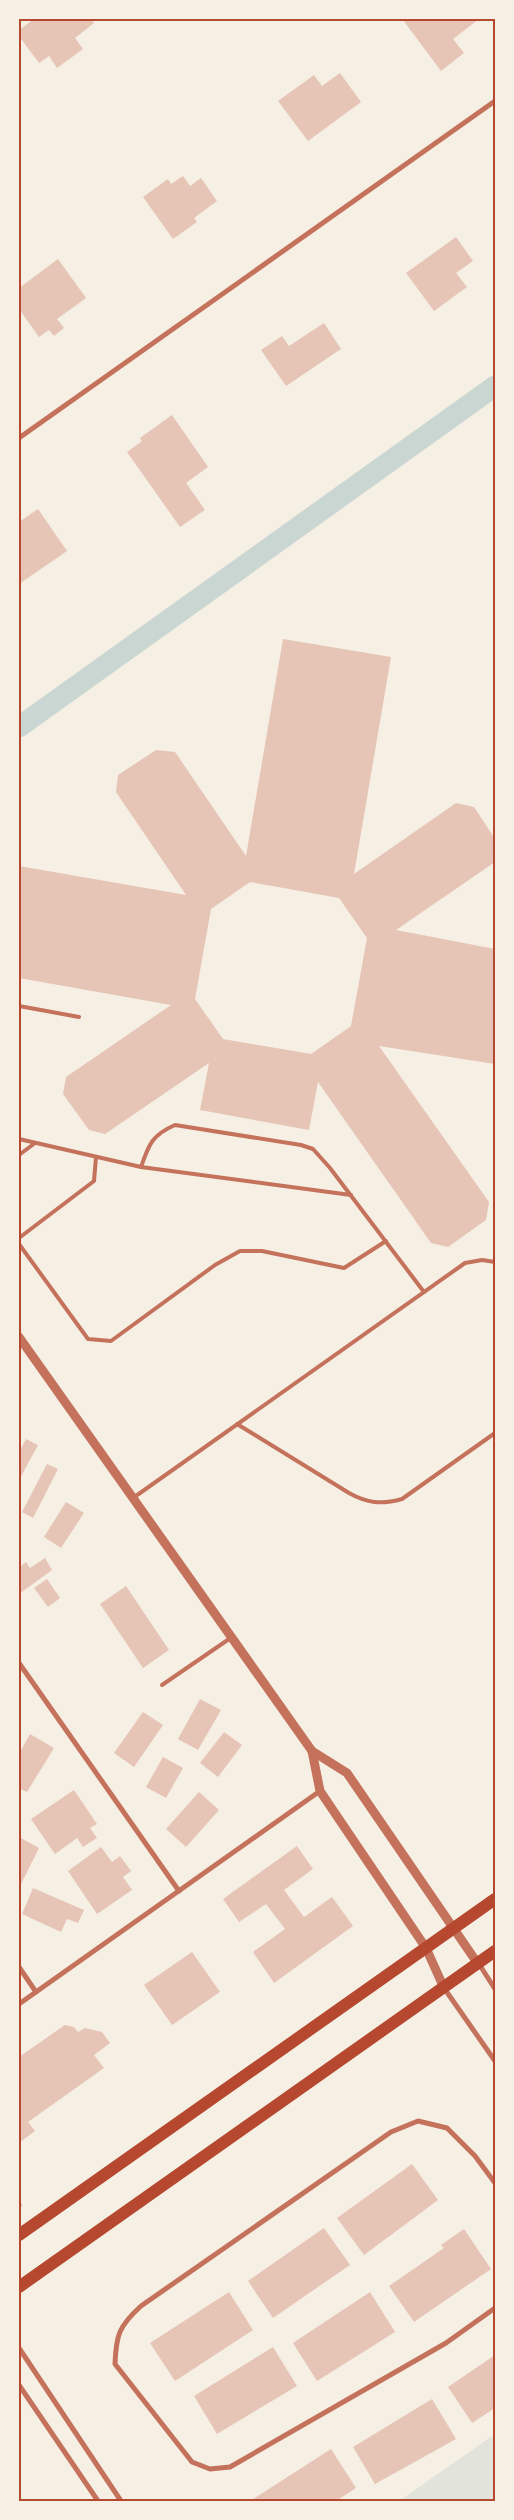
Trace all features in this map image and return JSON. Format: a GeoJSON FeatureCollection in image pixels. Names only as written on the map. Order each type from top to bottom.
{"type":"FeatureCollection","features":[{"type":"Feature","properties":{"kind":"main road"},"geometry":{"type":"LineString","coordinates":[[19,2235],[495,1899]]}},
{"type":"Feature","properties":{"kind":"main road"},"geometry":{"type":"LineString","coordinates":[[19,2287],[495,1952]]}},
{"type":"Feature","properties":{"kind":"street"},"geometry":{"type":"LineString","coordinates":[[19,438],[495,101]]}},
{"type":"Feature","properties":{"kind":"street"},"geometry":{"type":"LineString","coordinates":[[19,1337],[312,1751],[347,1773],[495,1989]]}},
{"type":"Feature","properties":{"kind":"street"},"geometry":{"type":"LineString","coordinates":[[19,1663],[179,1892]]}},
{"type":"Feature","properties":{"kind":"street"},"geometry":{"type":"LineString","coordinates":[[312,1751],[320,1791],[426,1948],[444,1988],[495,2060]]}},
{"type":"Feature","properties":{"kind":"street"},"geometry":{"type":"LineString","coordinates":[[19,2004],[320,1791]]}},
{"type":"Feature","properties":{"kind":"street"},"geometry":{"type":"LineString","coordinates":[[19,1967],[36,1992]]}},
{"type":"Feature","properties":{"kind":"street"},"geometry":{"type":"LineString","coordinates":[[495,2183],[475,2156],[447,2128],[418,2121],[391,2132],[141,2306],[125,2320],[116,2338],[115,2364],[192,2462],[210,2469],[230,2468],[446,2344],[495,2308]]}},
{"type":"Feature","properties":{"kind":"street"},"geometry":{"type":"LineString","coordinates":[[19,2348],[122,2501]]}},
{"type":"Feature","properties":{"kind":"street"},"geometry":{"type":"LineString","coordinates":[[19,2385],[98,2501]]}},
{"type":"Feature","properties":{"kind":"lane"},"geometry":{"type":"LineString","coordinates":[[19,1006],[79,1017]]}},
{"type":"Feature","properties":{"kind":"lane"},"geometry":{"type":"LineString","coordinates":[[141,1167],[148,1145],[159,1132],[175,1125],[301,1145],[313,1149],[351,1195],[424,1292]]}},
{"type":"Feature","properties":{"kind":"lane"},"geometry":{"type":"LineString","coordinates":[[19,1139],[141,1167],[351,1195]]}},
{"type":"Feature","properties":{"kind":"lane"},"geometry":{"type":"LineString","coordinates":[[19,1155],[36,1143]]}},
{"type":"Feature","properties":{"kind":"lane"},"geometry":{"type":"LineString","coordinates":[[19,1238],[94,1181],[96,1157]]}},
{"type":"Feature","properties":{"kind":"lane"},"geometry":{"type":"LineString","coordinates":[[19,1244],[88,1338],[112,1341],[215,1265],[240,1251],[262,1251],[344,1268],[386,1241]]}},
{"type":"Feature","properties":{"kind":"lane"},"geometry":{"type":"LineString","coordinates":[[133,1498],[465,1263],[482,1260],[495,1262]]}},
{"type":"Feature","properties":{"kind":"lane"},"geometry":{"type":"LineString","coordinates":[[236,1424],[361,1500],[374,1503],[388,1503],[402,1499],[495,1433]]}},
{"type":"Feature","properties":{"kind":"lane"},"geometry":{"type":"LineString","coordinates":[[162,1685],[232,1637]]}},
{"type":"Feature","properties":{"kind":"shaded area"},"geometry":{"type":"Polygon","coordinates":[[[495,2434],[495,2501],[399,2501],[495,2434]]]}},
{"type":"Feature","properties":{"kind":"building"},"geometry":{"type":"Polygon","coordinates":[[[34,19],[91,19],[94,23],[75,38],[83,49],[57,68],[49,56],[39,63],[19,36],[19,30],[34,19]]]}},
{"type":"Feature","properties":{"kind":"building"},"geometry":{"type":"Polygon","coordinates":[[[479,19],[453,39],[464,53],[441,71],[403,20],[479,19]]]}},
{"type":"Feature","properties":{"kind":"building"},"geometry":{"type":"Polygon","coordinates":[[[340,73],[361,102],[308,141],[278,101],[314,75],[322,86],[340,73]]]}},
{"type":"Feature","properties":{"kind":"building"},"geometry":{"type":"Polygon","coordinates":[[[183,176],[190,186],[201,178],[217,201],[194,218],[197,222],[173,239],[143,197],[168,179],[171,184],[183,176]]]}},
{"type":"Feature","properties":{"kind":"building"},"geometry":{"type":"Polygon","coordinates":[[[456,237],[473,261],[456,273],[467,287],[434,311],[406,273],[456,237]]]}},
{"type":"Feature","properties":{"kind":"building"},"geometry":{"type":"Polygon","coordinates":[[[58,259],[86,298],[57,319],[64,328],[54,336],[49,330],[39,337],[19,309],[19,288],[58,259]]]}},
{"type":"Feature","properties":{"kind":"building"},"geometry":{"type":"Polygon","coordinates":[[[324,323],[341,349],[286,386],[261,350],[282,336],[289,346],[324,323]]]}},
{"type":"Feature","properties":{"kind":"building"},"geometry":{"type":"Polygon","coordinates":[[[172,415],[208,467],[186,483],[205,510],[180,527],[127,452],[142,441],[140,438],[172,415]]]}},
{"type":"Feature","properties":{"kind":"building"},"geometry":{"type":"Polygon","coordinates":[[[38,509],[67,551],[19,584],[19,522],[38,509]]]}},
{"type":"Feature","properties":{"kind":"building"},"geometry":{"type":"Polygon","coordinates":[[[283,639],[391,657],[354,874],[456,803],[474,807],[495,839],[495,862],[396,930],[495,949],[495,1064],[379,1046],[489,1202],[486,1220],[448,1247],[431,1243],[318,1082],[309,1130],[200,1110],[209,1063],[105,1134],[89,1130],[63,1094],[66,1077],[171,1005],[19,978],[19,866],[186,895],[116,792],[118,775],[156,750],[175,752],[246,856],[283,639]],[[250,882],[211,909],[195,999],[223,1039],[311,1054],[351,1026],[367,938],[339,898],[250,882]]]}},
{"type":"Feature","properties":{"kind":"building"},"geometry":{"type":"Polygon","coordinates":[[[26,1439],[38,1445],[19,1480],[19,1452],[26,1439]]]}},
{"type":"Feature","properties":{"kind":"building"},"geometry":{"type":"Polygon","coordinates":[[[47,1464],[58,1469],[33,1518],[22,1512],[47,1464]]]}},
{"type":"Feature","properties":{"kind":"building"},"geometry":{"type":"Polygon","coordinates":[[[66,1502],[84,1513],[61,1548],[44,1537],[66,1502]]]}},
{"type":"Feature","properties":{"kind":"building"},"geometry":{"type":"Polygon","coordinates":[[[45,1558],[52,1570],[19,1594],[19,1568],[26,1562],[30,1568],[45,1558]]]}},
{"type":"Feature","properties":{"kind":"building"},"geometry":{"type":"Polygon","coordinates":[[[47,1579],[60,1598],[48,1607],[34,1588],[47,1579]]]}},
{"type":"Feature","properties":{"kind":"building"},"geometry":{"type":"Polygon","coordinates":[[[126,1586],[169,1650],[143,1668],[100,1604],[126,1586]]]}},
{"type":"Feature","properties":{"kind":"building"},"geometry":{"type":"Polygon","coordinates":[[[200,1699],[221,1710],[198,1750],[178,1739],[200,1699]]]}},
{"type":"Feature","properties":{"kind":"building"},"geometry":{"type":"Polygon","coordinates":[[[143,1712],[163,1725],[134,1767],[114,1753],[143,1712]]]}},
{"type":"Feature","properties":{"kind":"building"},"geometry":{"type":"Polygon","coordinates":[[[224,1732],[242,1745],[218,1777],[200,1763],[224,1732]]]}},
{"type":"Feature","properties":{"kind":"building"},"geometry":{"type":"Polygon","coordinates":[[[30,1734],[54,1748],[27,1792],[19,1788],[19,1754],[30,1734]]]}},
{"type":"Feature","properties":{"kind":"building"},"geometry":{"type":"Polygon","coordinates":[[[163,1757],[183,1768],[166,1798],[146,1787],[163,1757]]]}},
{"type":"Feature","properties":{"kind":"building"},"geometry":{"type":"Polygon","coordinates":[[[74,1790],[97,1824],[90,1828],[97,1838],[83,1847],[77,1838],[55,1854],[31,1819],[74,1790]]]}},
{"type":"Feature","properties":{"kind":"building"},"geometry":{"type":"Polygon","coordinates":[[[199,1792],[219,1810],[186,1847],[166,1829],[199,1792]]]}},
{"type":"Feature","properties":{"kind":"building"},"geometry":{"type":"Polygon","coordinates":[[[19,1837],[39,1848],[21,1884],[19,1884],[19,1837]]]}},
{"type":"Feature","properties":{"kind":"building"},"geometry":{"type":"Polygon","coordinates":[[[297,1846],[313,1869],[284,1890],[304,1917],[332,1897],[353,1926],[274,1983],[253,1952],[285,1929],[266,1904],[239,1922],[223,1899],[297,1846]]]}},
{"type":"Feature","properties":{"kind":"building"},"geometry":{"type":"Polygon","coordinates":[[[101,1847],[112,1862],[120,1856],[131,1871],[123,1877],[132,1890],[97,1914],[68,1871],[101,1847]]]}},
{"type":"Feature","properties":{"kind":"building"},"geometry":{"type":"Polygon","coordinates":[[[33,1888],[84,1910],[78,1923],[67,1919],[61,1932],[22,1914],[33,1888]]]}},
{"type":"Feature","properties":{"kind":"building"},"geometry":{"type":"Polygon","coordinates":[[[192,1952],[220,1992],[172,2025],[144,1985],[192,1952]]]}},
{"type":"Feature","properties":{"kind":"building"},"geometry":{"type":"Polygon","coordinates":[[[65,2025],[74,2027],[78,2032],[85,2028],[102,2032],[110,2043],[94,2055],[104,2068],[28,2122],[35,2131],[19,2143],[19,2057],[65,2025]]]}},
{"type":"Feature","properties":{"kind":"building"},"geometry":{"type":"Polygon","coordinates":[[[412,2164],[438,2200],[364,2255],[337,2218],[412,2164]]]}},
{"type":"Feature","properties":{"kind":"building"},"geometry":{"type":"Polygon","coordinates":[[[324,2228],[350,2265],[273,2318],[248,2281],[324,2228]]]}},
{"type":"Feature","properties":{"kind":"building"},"geometry":{"type":"Polygon","coordinates":[[[464,2229],[491,2269],[414,2322],[389,2286],[444,2248],[441,2245],[464,2229]]]}},
{"type":"Feature","properties":{"kind":"building"},"geometry":{"type":"Polygon","coordinates":[[[229,2292],[253,2330],[175,2381],[150,2343],[229,2292]]]}},
{"type":"Feature","properties":{"kind":"building"},"geometry":{"type":"Polygon","coordinates":[[[370,2292],[395,2332],[317,2381],[293,2343],[370,2292]]]}},
{"type":"Feature","properties":{"kind":"building"},"geometry":{"type":"Polygon","coordinates":[[[273,2347],[297,2386],[217,2434],[194,2396],[273,2347]]]}},
{"type":"Feature","properties":{"kind":"building"},"geometry":{"type":"Polygon","coordinates":[[[495,2355],[495,2408],[472,2423],[448,2387],[495,2355]]]}},
{"type":"Feature","properties":{"kind":"building"},"geometry":{"type":"Polygon","coordinates":[[[432,2399],[456,2439],[375,2484],[353,2447],[432,2399]]]}},
{"type":"Feature","properties":{"kind":"building"},"geometry":{"type":"Polygon","coordinates":[[[331,2449],[356,2488],[336,2501],[250,2501],[331,2449]]]}},
{"type":"Feature","properties":{"kind":"waterway"},"geometry":{"type":"LineString","coordinates":[[19,727],[495,386]]}}]}
